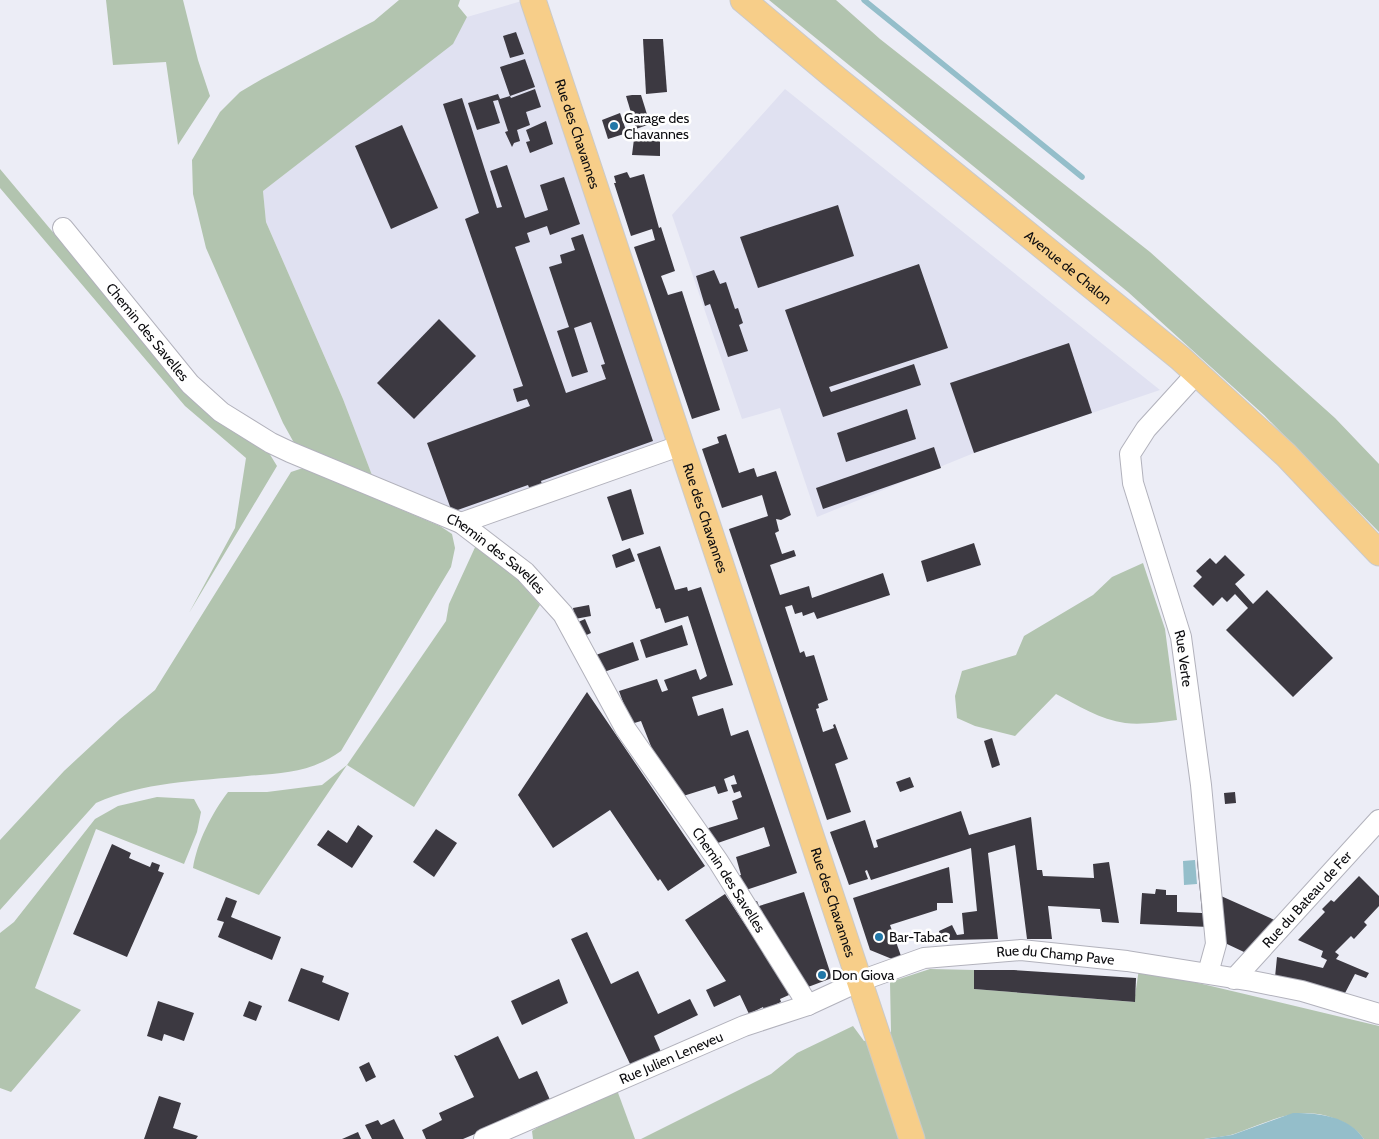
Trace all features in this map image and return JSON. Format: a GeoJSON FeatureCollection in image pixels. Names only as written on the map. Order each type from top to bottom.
{"type":"FeatureCollection","features":[{"type":"Feature","properties":{"kind":"main road","name":"Rue des Chavannes"},"geometry":{"type":"LineString","coordinates":[[533,0],[912,1139]]}},
{"type":"Feature","properties":{"kind":"main road","name":"Avenue de Chalon"},"geometry":{"type":"LineString","coordinates":[[742,0],[1196,374],[1286,455],[1379,553]]}},
{"type":"Feature","properties":{"kind":"street","name":"Chemin des Savelles"},"geometry":{"type":"LineString","coordinates":[[63,228],[190,384],[221,412],[284,449],[461,523],[525,572],[562,614],[625,728],[718,861],[808,1005]]}},
{"type":"Feature","properties":{"kind":"street","name":"Rue Verte"},"geometry":{"type":"LineString","coordinates":[[1196,374],[1146,429],[1130,454],[1133,483],[1181,637],[1201,785],[1216,944],[1208,973]]}},
{"type":"Feature","properties":{"kind":"street"},"geometry":{"type":"LineString","coordinates":[[461,523],[682,445]]}},
{"type":"Feature","properties":{"kind":"street","name":"Rue du Bateau de Fer"},"geometry":{"type":"LineString","coordinates":[[1243,980],[1379,820]]}},
{"type":"Feature","properties":{"kind":"street","name":"Rue du Champ Pave"},"geometry":{"type":"LineString","coordinates":[[860,981],[924,958],[1021,950],[1127,961],[1208,973],[1302,991],[1379,1014]]}},
{"type":"Feature","properties":{"kind":"street","name":"Rue Julien Leneveu"},"geometry":{"type":"LineString","coordinates":[[484,1139],[744,1026],[808,1005],[860,981]]}},
{"type":"Feature","properties":{"kind":"shaded area"},"geometry":{"type":"Polygon","coordinates":[[[525,0],[675,443],[463,515],[375,483],[343,399],[266,222],[263,191],[452,44],[467,17],[525,0]]]}},
{"type":"Feature","properties":{"kind":"shaded area"},"geometry":{"type":"Polygon","coordinates":[[[785,89],[1160,390],[974,453],[817,517],[780,408],[742,419],[672,215],[785,89]]]}},
{"type":"Feature","properties":{"kind":"green space"},"geometry":{"type":"Polygon","coordinates":[[[106,0],[183,0],[198,60],[210,96],[178,145],[166,62],[113,65],[106,0]]]}},
{"type":"Feature","properties":{"kind":"green space"},"geometry":{"type":"Polygon","coordinates":[[[399,0],[460,0],[458,6],[467,17],[453,44],[263,191],[266,222],[343,399],[375,483],[298,450],[283,423],[206,248],[193,194],[192,160],[220,112],[240,92],[374,21],[399,0]]]}},
{"type":"Feature","properties":{"kind":"green space"},"geometry":{"type":"Polygon","coordinates":[[[769,0],[836,0],[880,39],[1150,252],[1335,418],[1379,464],[1379,532],[1264,415],[1128,292],[769,0]]]}},
{"type":"Feature","properties":{"kind":"green space"},"geometry":{"type":"Polygon","coordinates":[[[0,169],[139,335],[266,448],[277,466],[189,613],[235,528],[246,458],[185,406],[0,188],[0,169]]]}},
{"type":"Feature","properties":{"kind":"green space"},"geometry":{"type":"Polygon","coordinates":[[[303,468],[440,526],[452,534],[455,548],[451,567],[341,751],[318,764],[296,771],[189,781],[151,787],[114,796],[96,803],[0,910],[0,840],[64,771],[120,719],[155,690],[291,472],[303,468]]]}},
{"type":"Feature","properties":{"kind":"green space"},"geometry":{"type":"Polygon","coordinates":[[[477,543],[518,580],[540,605],[414,807],[347,765],[446,621],[449,604],[477,543]]]}},
{"type":"Feature","properties":{"kind":"green space"},"geometry":{"type":"Polygon","coordinates":[[[1143,563],[1165,629],[1177,720],[1138,724],[1125,723],[1089,712],[1056,694],[1015,736],[975,726],[957,718],[955,696],[962,671],[1016,655],[1024,636],[1093,595],[1112,577],[1143,563]]]}},
{"type":"Feature","properties":{"kind":"green space"},"geometry":{"type":"Polygon","coordinates":[[[347,765],[259,895],[193,868],[206,828],[228,792],[267,792],[322,785],[347,765]]]}},
{"type":"Feature","properties":{"kind":"green space"},"geometry":{"type":"Polygon","coordinates":[[[157,797],[194,799],[201,812],[197,832],[184,864],[96,829],[35,988],[81,1010],[11,1092],[0,1088],[0,933],[14,922],[95,819],[118,806],[157,797]]]}},
{"type":"Feature","properties":{"kind":"green space"},"geometry":{"type":"Polygon","coordinates":[[[930,969],[974,970],[974,989],[1134,1002],[1139,969],[1379,1026],[1379,1139],[1364,1139],[1354,1129],[1342,1122],[1320,1114],[1308,1113],[1271,1120],[1231,1135],[1204,1139],[641,1139],[771,1074],[797,1053],[853,1026],[864,1041],[891,1032],[890,982],[930,969]]]}},
{"type":"Feature","properties":{"kind":"green space"},"geometry":{"type":"Polygon","coordinates":[[[617,1090],[635,1139],[533,1139],[532,1131],[546,1122],[617,1090]]]}},
{"type":"Feature","properties":{"kind":"water"},"geometry":{"type":"Polygon","coordinates":[[[1195,860],[1197,884],[1184,885],[1183,861],[1195,860]]]}},
{"type":"Feature","properties":{"kind":"water"},"geometry":{"type":"Polygon","coordinates":[[[1293,1113],[1333,1117],[1350,1125],[1364,1139],[1204,1139],[1232,1135],[1293,1113]]]}},
{"type":"Feature","properties":{"kind":"building"},"geometry":{"type":"Polygon","coordinates":[[[516,32],[524,54],[510,58],[503,36],[516,32]]]}},
{"type":"Feature","properties":{"kind":"building"},"geometry":{"type":"Polygon","coordinates":[[[643,39],[663,39],[667,92],[646,94],[643,39]]]}},
{"type":"Feature","properties":{"kind":"building"},"geometry":{"type":"Polygon","coordinates":[[[525,59],[535,87],[510,96],[500,67],[525,59]]]}},
{"type":"Feature","properties":{"kind":"building"},"geometry":{"type":"Polygon","coordinates":[[[535,89],[541,107],[526,112],[530,125],[517,130],[520,141],[514,143],[512,147],[505,132],[508,131],[498,100],[493,101],[500,123],[477,130],[468,103],[498,94],[500,99],[510,96],[511,98],[535,89]]]}},
{"type":"Feature","properties":{"kind":"building"},"geometry":{"type":"Polygon","coordinates":[[[641,95],[650,124],[636,129],[626,96],[641,95]]]}},
{"type":"Feature","properties":{"kind":"building"},"geometry":{"type":"Polygon","coordinates":[[[462,98],[497,208],[502,207],[490,171],[507,165],[525,218],[548,210],[540,185],[564,177],[580,224],[550,235],[547,226],[527,233],[530,242],[515,247],[566,393],[606,379],[601,365],[605,364],[591,322],[574,328],[588,372],[572,377],[557,331],[569,327],[549,267],[562,263],[560,255],[575,250],[571,238],[583,234],[653,441],[541,481],[543,488],[531,492],[528,485],[452,512],[427,443],[530,406],[527,399],[517,402],[513,389],[523,386],[465,219],[479,213],[443,104],[462,98]]]}},
{"type":"Feature","properties":{"kind":"building","name":"Garage des Chavannes"},"geometry":{"type":"Polygon","coordinates":[[[620,113],[627,133],[608,139],[602,120],[620,113]]]}},
{"type":"Feature","properties":{"kind":"building"},"geometry":{"type":"Polygon","coordinates":[[[546,121],[553,144],[530,153],[526,142],[530,141],[526,130],[546,121]]]}},
{"type":"Feature","properties":{"kind":"building"},"geometry":{"type":"Polygon","coordinates":[[[402,125],[438,208],[391,229],[355,146],[402,125]]]}},
{"type":"Feature","properties":{"kind":"building"},"geometry":{"type":"Polygon","coordinates":[[[634,139],[660,141],[660,156],[632,155],[634,139]]]}},
{"type":"Feature","properties":{"kind":"building"},"geometry":{"type":"Polygon","coordinates":[[[627,172],[630,178],[644,174],[659,228],[661,227],[675,271],[661,276],[668,295],[682,291],[720,410],[692,419],[634,247],[655,240],[652,229],[631,236],[614,183],[616,183],[614,176],[627,172]]]}},
{"type":"Feature","properties":{"kind":"building"},"geometry":{"type":"Polygon","coordinates":[[[838,205],[854,256],[758,288],[740,237],[838,205]]]}},
{"type":"Feature","properties":{"kind":"building"},"geometry":{"type":"Polygon","coordinates":[[[919,264],[948,348],[829,387],[831,392],[914,364],[921,385],[823,417],[785,310],[919,264]]]}},
{"type":"Feature","properties":{"kind":"building"},"geometry":{"type":"Polygon","coordinates":[[[714,270],[720,284],[726,282],[735,309],[738,308],[743,323],[739,325],[748,351],[728,357],[710,304],[705,306],[696,276],[714,270]]]}},
{"type":"Feature","properties":{"kind":"building"},"geometry":{"type":"Polygon","coordinates":[[[439,319],[476,356],[414,419],[377,383],[439,319]]]}},
{"type":"Feature","properties":{"kind":"building"},"geometry":{"type":"Polygon","coordinates":[[[1069,343],[1092,413],[974,453],[950,383],[1069,343]]]}},
{"type":"Feature","properties":{"kind":"building"},"geometry":{"type":"Polygon","coordinates":[[[907,409],[916,439],[846,462],[837,433],[907,409]]]}},
{"type":"Feature","properties":{"kind":"building"},"geometry":{"type":"Polygon","coordinates":[[[726,434],[739,473],[754,468],[757,477],[776,471],[791,515],[781,520],[776,519],[779,531],[775,533],[782,554],[794,550],[796,556],[770,565],[780,595],[809,586],[812,598],[883,573],[890,595],[817,619],[814,612],[803,616],[802,612],[795,614],[792,605],[785,607],[800,653],[804,651],[806,657],[814,655],[828,700],[818,704],[819,708],[816,709],[823,732],[834,728],[833,725],[835,724],[848,759],[835,764],[851,812],[827,820],[729,529],[768,516],[762,495],[722,508],[702,449],[719,443],[717,437],[726,434]]]}},
{"type":"Feature","properties":{"kind":"building"},"geometry":{"type":"Polygon","coordinates":[[[934,447],[941,468],[823,509],[816,488],[934,447]]]}},
{"type":"Feature","properties":{"kind":"building"},"geometry":{"type":"Polygon","coordinates":[[[631,489],[644,534],[622,541],[607,497],[631,489]]]}},
{"type":"Feature","properties":{"kind":"building"},"geometry":{"type":"Polygon","coordinates":[[[974,543],[981,565],[927,582],[921,561],[974,543]]]}},
{"type":"Feature","properties":{"kind":"building"},"geometry":{"type":"Polygon","coordinates":[[[660,546],[675,590],[687,587],[688,591],[701,587],[733,685],[692,697],[698,716],[723,708],[731,736],[748,730],[797,873],[743,891],[734,877],[741,875],[736,857],[770,846],[764,827],[712,845],[702,830],[738,819],[732,801],[742,797],[740,791],[734,793],[731,785],[737,784],[734,775],[724,779],[728,791],[718,794],[715,786],[680,797],[660,769],[641,721],[631,724],[619,691],[657,679],[662,692],[668,690],[664,680],[696,669],[700,680],[707,676],[688,616],[665,623],[660,608],[656,609],[637,554],[660,546]]]}},
{"type":"Feature","properties":{"kind":"building"},"geometry":{"type":"Polygon","coordinates":[[[630,548],[635,561],[616,568],[612,555],[630,548]]]}},
{"type":"Feature","properties":{"kind":"building"},"geometry":{"type":"Polygon","coordinates":[[[1225,555],[1245,575],[1235,584],[1253,604],[1267,590],[1333,658],[1293,697],[1226,630],[1248,608],[1235,594],[1227,602],[1222,597],[1213,606],[1193,586],[1202,577],[1196,571],[1210,558],[1216,564],[1225,555]]]}},
{"type":"Feature","properties":{"kind":"building"},"geometry":{"type":"Polygon","coordinates":[[[589,605],[591,616],[575,619],[573,608],[589,605]]]}},
{"type":"Feature","properties":{"kind":"building"},"geometry":{"type":"Polygon","coordinates":[[[585,619],[591,633],[582,637],[576,623],[585,619]]]}},
{"type":"Feature","properties":{"kind":"building"},"geometry":{"type":"Polygon","coordinates":[[[682,625],[688,645],[646,658],[640,640],[682,625]]]}},
{"type":"Feature","properties":{"kind":"building"},"geometry":{"type":"Polygon","coordinates":[[[633,642],[639,660],[598,674],[590,657],[633,642]]]}},
{"type":"Feature","properties":{"kind":"building"},"geometry":{"type":"Polygon","coordinates":[[[587,692],[705,866],[668,891],[660,879],[658,881],[610,810],[553,848],[518,795],[587,692]]]}},
{"type":"Feature","properties":{"kind":"building"},"geometry":{"type":"Polygon","coordinates":[[[992,738],[1000,765],[992,768],[984,741],[992,738]]]}},
{"type":"Feature","properties":{"kind":"building"},"geometry":{"type":"Polygon","coordinates":[[[910,777],[914,787],[900,792],[896,782],[910,777]]]}},
{"type":"Feature","properties":{"kind":"building"},"geometry":{"type":"Polygon","coordinates":[[[1235,792],[1236,803],[1225,804],[1224,793],[1235,792]]]}},
{"type":"Feature","properties":{"kind":"building"},"geometry":{"type":"Polygon","coordinates":[[[961,811],[969,835],[1031,817],[1037,870],[1042,870],[1043,876],[1094,878],[1093,864],[1109,862],[1119,923],[1102,922],[1100,909],[1048,906],[1052,939],[1027,939],[1015,845],[988,853],[998,939],[950,940],[941,943],[939,931],[952,925],[957,935],[964,934],[962,913],[977,911],[971,848],[871,880],[867,870],[865,871],[868,879],[849,885],[830,832],[865,820],[874,848],[878,847],[876,840],[961,811]]]}},
{"type":"Feature","properties":{"kind":"building"},"geometry":{"type":"Polygon","coordinates":[[[358,825],[373,836],[352,868],[317,845],[328,830],[347,843],[358,825]]]}},
{"type":"Feature","properties":{"kind":"building"},"geometry":{"type":"Polygon","coordinates":[[[436,829],[457,843],[434,877],[413,862],[436,829]]]}},
{"type":"Feature","properties":{"kind":"building"},"geometry":{"type":"Polygon","coordinates":[[[112,844],[131,853],[129,858],[150,867],[152,862],[160,865],[158,871],[164,873],[127,957],[73,934],[112,844]]]}},
{"type":"Feature","properties":{"kind":"building"},"geometry":{"type":"Polygon","coordinates":[[[1197,860],[1203,860],[1209,927],[1140,924],[1142,893],[1155,894],[1156,889],[1166,890],[1166,895],[1177,895],[1177,912],[1202,913],[1197,860]]]}},
{"type":"Feature","properties":{"kind":"building"},"geometry":{"type":"Polygon","coordinates":[[[949,867],[953,903],[937,903],[937,910],[890,925],[901,956],[892,959],[870,950],[853,898],[949,867]]]}},
{"type":"Feature","properties":{"kind":"building"},"geometry":{"type":"Polygon","coordinates":[[[1359,876],[1379,896],[1379,906],[1364,922],[1367,925],[1354,939],[1351,936],[1335,952],[1339,955],[1336,959],[1369,973],[1366,978],[1355,974],[1344,995],[1275,977],[1277,957],[1323,968],[1327,960],[1321,957],[1323,951],[1298,940],[1325,912],[1322,909],[1331,900],[1334,902],[1359,876]]]}},
{"type":"Feature","properties":{"kind":"building"},"geometry":{"type":"Polygon","coordinates":[[[804,892],[832,978],[808,987],[804,980],[801,981],[750,903],[757,901],[759,906],[804,892]]]}},
{"type":"Feature","properties":{"kind":"building"},"geometry":{"type":"Polygon","coordinates":[[[725,894],[770,962],[773,961],[789,995],[780,999],[781,1002],[764,1010],[763,1007],[749,1014],[740,995],[714,1007],[706,990],[726,981],[685,920],[725,894]]]}},
{"type":"Feature","properties":{"kind":"building"},"geometry":{"type":"Polygon","coordinates":[[[1221,896],[1279,922],[1249,952],[1244,952],[1227,944],[1224,939],[1221,896]]]}},
{"type":"Feature","properties":{"kind":"building"},"geometry":{"type":"Polygon","coordinates":[[[226,897],[237,901],[231,917],[281,937],[272,960],[218,937],[224,922],[217,920],[226,897]]]}},
{"type":"Feature","properties":{"kind":"building"},"geometry":{"type":"Polygon","coordinates":[[[587,932],[611,984],[638,971],[658,1014],[690,999],[698,1015],[654,1036],[661,1052],[631,1066],[571,939],[587,932]]]}},
{"type":"Feature","properties":{"kind":"building"},"geometry":{"type":"Polygon","coordinates":[[[301,968],[324,976],[322,982],[349,993],[339,1021],[288,1001],[301,968]]]}},
{"type":"Feature","properties":{"kind":"building"},"geometry":{"type":"Polygon","coordinates":[[[974,970],[1014,970],[1136,978],[1135,1002],[974,989],[974,970]]]}},
{"type":"Feature","properties":{"kind":"building"},"geometry":{"type":"Polygon","coordinates":[[[559,979],[568,1003],[522,1025],[511,1001],[559,979]]]}},
{"type":"Feature","properties":{"kind":"building"},"geometry":{"type":"Polygon","coordinates":[[[158,1001],[194,1013],[184,1041],[164,1034],[162,1041],[147,1036],[158,1001]]]}},
{"type":"Feature","properties":{"kind":"building"},"geometry":{"type":"Polygon","coordinates":[[[249,1001],[262,1006],[256,1021],[243,1016],[249,1001]]]}},
{"type":"Feature","properties":{"kind":"building"},"geometry":{"type":"Polygon","coordinates":[[[498,1036],[519,1079],[537,1071],[551,1102],[463,1139],[426,1139],[422,1130],[442,1120],[439,1113],[474,1097],[454,1055],[457,1056],[498,1036]]]}},
{"type":"Feature","properties":{"kind":"building"},"geometry":{"type":"Polygon","coordinates":[[[369,1062],[376,1077],[366,1082],[359,1067],[369,1062]]]}},
{"type":"Feature","properties":{"kind":"building"},"geometry":{"type":"Polygon","coordinates":[[[159,1096],[181,1103],[173,1128],[198,1136],[196,1139],[144,1139],[159,1096]]]}},
{"type":"Feature","properties":{"kind":"building"},"geometry":{"type":"Polygon","coordinates":[[[394,1119],[404,1139],[372,1139],[365,1125],[378,1120],[381,1125],[394,1119]]]}},
{"type":"Feature","properties":{"kind":"building"},"geometry":{"type":"Polygon","coordinates":[[[358,1132],[361,1139],[342,1139],[358,1132]]]}},
{"type":"Feature","properties":{"kind":"waterway"},"geometry":{"type":"LineString","coordinates":[[864,0],[1082,177]]}},
{"type":"Feature","properties":{"kind":"place","name":"Garage des Chavannes"},"geometry":{"type":"Point","coordinates":[614,126]}},
{"type":"Feature","properties":{"kind":"place","name":"Bar-Tabac"},"geometry":{"type":"Point","coordinates":[879,937]}},
{"type":"Feature","properties":{"kind":"place","name":"Don Giova"},"geometry":{"type":"Point","coordinates":[822,975]}}]}
